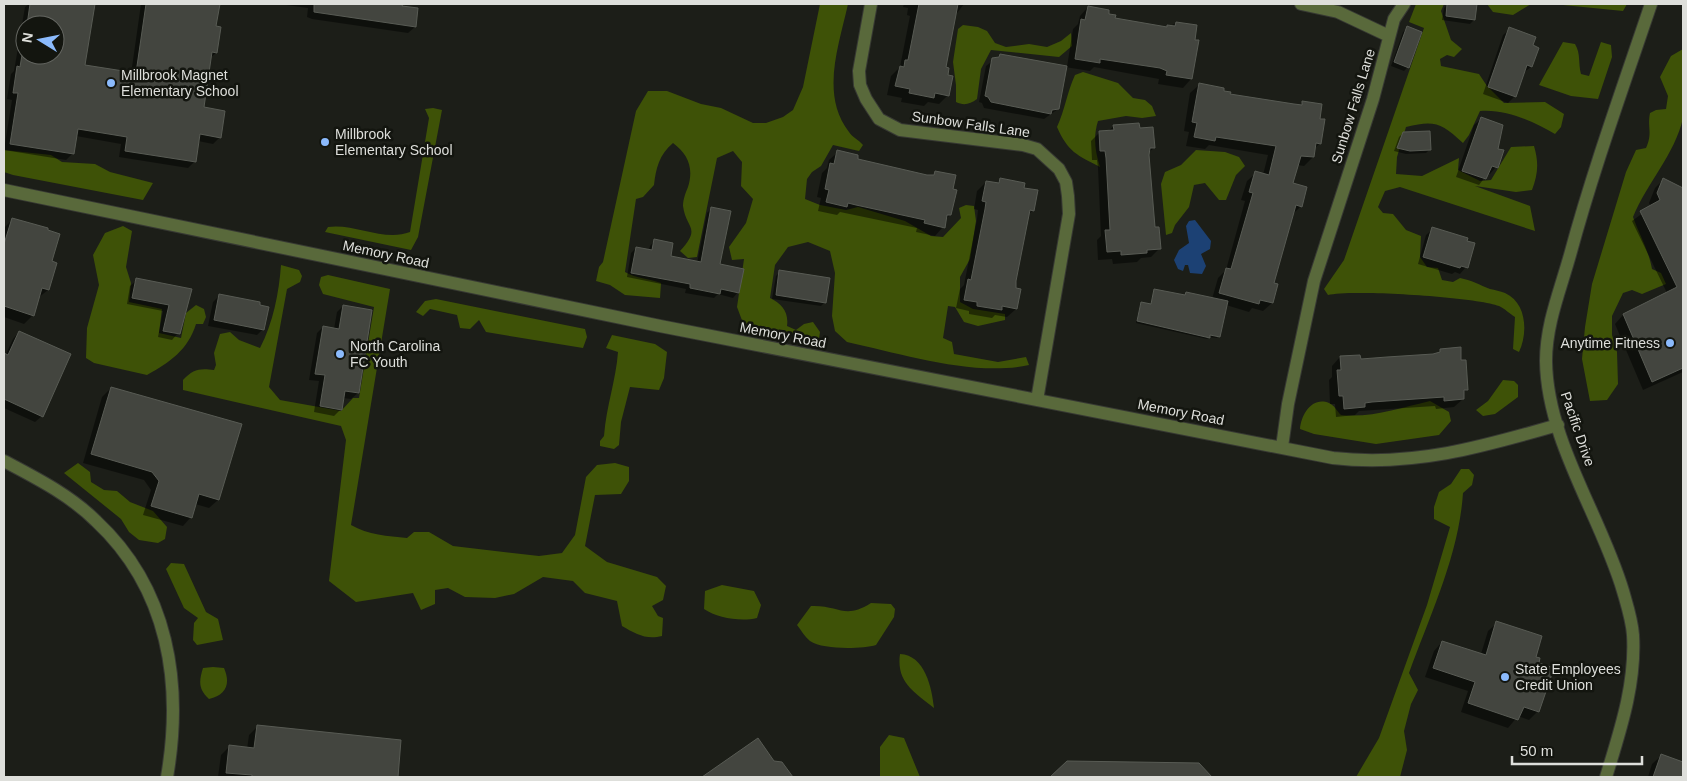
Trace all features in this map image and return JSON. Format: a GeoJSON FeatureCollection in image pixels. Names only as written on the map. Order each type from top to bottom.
{"type":"FeatureCollection","features":[{"type":"Feature","properties":{"kind":"street","name":"Sunbow Falls Lane"},"geometry":{"type":"LineString","coordinates":[[871,4],[859,70],[860,85],[871,109],[879,119],[900,130],[1023,145],[1037,149],[1059,169],[1066,182],[1069,214],[1037,400]]}},
{"type":"Feature","properties":{"kind":"street","name":"Sunbow Falls Lane"},"geometry":{"type":"LineString","coordinates":[[1301,4],[1338,12],[1389,36]]}},
{"type":"Feature","properties":{"kind":"street","name":"Sunbow Falls Lane"},"geometry":{"type":"LineString","coordinates":[[1282,448],[1294,375],[1314,281],[1373,99],[1394,19],[1404,4]]}},
{"type":"Feature","properties":{"kind":"street","name":"Pacific Drive"},"geometry":{"type":"LineString","coordinates":[[1606,777],[1627,707],[1632,668],[1633,634],[1614,558],[1558,425],[1550,399],[1546,362],[1547,335],[1574,236],[1651,4]]}},
{"type":"Feature","properties":{"kind":"street","name":"Memory Road"},"geometry":{"type":"LineString","coordinates":[[4,190],[650,324],[1282,448],[1365,462],[1429,458],[1470,450],[1558,425]]}},
{"type":"Feature","properties":{"kind":"street"},"geometry":{"type":"LineString","coordinates":[[4,461],[43,482],[97,521],[118,545],[142,580],[158,613],[174,685],[174,724],[167,777]]}},
{"type":"Feature","properties":{"kind":"green space"},"geometry":{"type":"Polygon","coordinates":[[[820,4],[848,4],[834,70],[835,102],[840,118],[850,134],[863,145],[859,151],[833,145],[821,166],[812,172],[807,179],[805,199],[820,205],[846,210],[858,207],[905,221],[931,236],[943,237],[961,218],[959,208],[966,205],[974,206],[976,221],[970,259],[960,277],[960,302],[973,309],[1005,314],[1005,320],[978,326],[964,322],[955,307],[948,306],[943,338],[952,342],[954,354],[998,362],[1026,357],[1029,365],[1007,368],[962,366],[914,358],[847,342],[835,331],[832,316],[835,273],[830,251],[808,242],[788,247],[775,265],[770,298],[784,309],[787,317],[787,326],[796,330],[804,324],[813,322],[820,332],[819,339],[743,323],[737,307],[744,259],[732,260],[729,247],[746,223],[753,199],[741,186],[742,162],[733,151],[717,158],[697,257],[688,258],[680,251],[687,243],[691,232],[683,206],[690,180],[690,168],[683,152],[673,143],[664,152],[659,162],[654,185],[643,197],[636,199],[625,272],[661,283],[660,298],[625,295],[610,285],[596,281],[599,267],[603,262],[636,111],[648,91],[667,91],[701,104],[721,108],[753,123],[766,123],[783,117],[793,110],[803,87],[820,4]]]}},
{"type":"Feature","properties":{"kind":"green space"},"geometry":{"type":"Polygon","coordinates":[[[1416,4],[1444,4],[1441,11],[1451,40],[1462,49],[1454,57],[1447,55],[1440,59],[1441,66],[1479,74],[1487,86],[1504,103],[1545,102],[1564,114],[1561,127],[1555,134],[1528,120],[1510,114],[1480,111],[1469,135],[1463,143],[1449,131],[1437,125],[1424,124],[1406,127],[1397,157],[1396,174],[1422,176],[1459,158],[1458,170],[1480,181],[1491,180],[1511,147],[1534,146],[1537,168],[1532,190],[1516,192],[1475,186],[1530,206],[1535,231],[1400,187],[1385,191],[1378,207],[1383,213],[1393,214],[1406,230],[1421,236],[1420,257],[1427,267],[1438,268],[1442,280],[1453,282],[1460,278],[1472,281],[1505,293],[1518,304],[1524,319],[1524,336],[1519,352],[1513,349],[1515,317],[1499,306],[1441,297],[1386,293],[1341,293],[1328,295],[1324,289],[1344,260],[1424,28],[1409,22],[1416,4]]]}},
{"type":"Feature","properties":{"kind":"green space"},"geometry":{"type":"Polygon","coordinates":[[[1487,4],[1531,4],[1513,15],[1493,12],[1487,4]]]}},
{"type":"Feature","properties":{"kind":"green space"},"geometry":{"type":"Polygon","coordinates":[[[1553,4],[1627,4],[1623,11],[1553,4]]]}},
{"type":"Feature","properties":{"kind":"green space"},"geometry":{"type":"Polygon","coordinates":[[[963,25],[978,27],[987,31],[995,43],[1006,47],[1029,44],[1047,47],[1061,41],[1071,33],[1072,46],[1059,57],[991,50],[981,69],[977,99],[962,104],[956,102],[953,62],[958,29],[963,25]]]}},
{"type":"Feature","properties":{"kind":"green space"},"geometry":{"type":"Polygon","coordinates":[[[1563,42],[1575,44],[1578,51],[1581,74],[1589,76],[1601,42],[1611,45],[1612,57],[1598,99],[1571,96],[1539,85],[1563,42]]]}},
{"type":"Feature","properties":{"kind":"green space"},"geometry":{"type":"Polygon","coordinates":[[[1683,49],[1685,103],[1683,118],[1674,144],[1633,217],[1652,269],[1661,273],[1666,284],[1642,294],[1632,290],[1623,293],[1612,316],[1612,335],[1617,352],[1618,384],[1607,400],[1590,401],[1582,359],[1592,284],[1626,172],[1636,150],[1646,148],[1648,143],[1650,113],[1666,109],[1668,96],[1660,77],[1671,56],[1683,49]]]}},
{"type":"Feature","properties":{"kind":"green space"},"geometry":{"type":"Polygon","coordinates":[[[1083,72],[1118,83],[1133,98],[1145,100],[1152,106],[1156,116],[1142,118],[1126,116],[1098,121],[1095,144],[1100,167],[1074,152],[1065,142],[1057,127],[1075,75],[1083,72]]]}},
{"type":"Feature","properties":{"kind":"green space"},"geometry":{"type":"Polygon","coordinates":[[[425,109],[442,110],[418,237],[411,250],[325,232],[328,227],[338,226],[390,235],[410,232],[429,118],[425,109]]]}},
{"type":"Feature","properties":{"kind":"green space"},"geometry":{"type":"Polygon","coordinates":[[[4,150],[51,155],[62,162],[95,164],[110,172],[153,183],[143,200],[13,175],[4,172],[4,150]]]}},
{"type":"Feature","properties":{"kind":"green space"},"geometry":{"type":"Polygon","coordinates":[[[1196,150],[1225,152],[1239,157],[1245,166],[1236,175],[1226,200],[1219,200],[1205,183],[1194,185],[1189,207],[1175,225],[1172,233],[1166,235],[1161,184],[1165,172],[1181,165],[1196,150]]]}},
{"type":"Feature","properties":{"kind":"green space"},"geometry":{"type":"Polygon","coordinates":[[[123,226],[132,231],[126,267],[131,283],[129,302],[162,309],[159,333],[181,338],[186,313],[196,305],[204,309],[206,317],[203,324],[196,324],[188,341],[177,354],[147,375],[94,363],[86,358],[87,328],[99,285],[93,255],[105,233],[123,226]]]}},
{"type":"Feature","properties":{"kind":"green space"},"geometry":{"type":"Polygon","coordinates":[[[281,265],[299,270],[302,276],[300,282],[287,289],[269,387],[280,400],[341,411],[353,398],[359,398],[374,307],[323,294],[319,285],[321,277],[328,275],[390,289],[351,525],[371,533],[407,538],[414,532],[429,532],[453,546],[539,556],[562,553],[575,535],[586,477],[597,465],[615,463],[629,467],[629,481],[621,494],[595,495],[585,546],[607,562],[657,577],[666,586],[663,600],[652,606],[658,616],[663,618],[662,636],[646,637],[622,626],[617,601],[585,593],[573,581],[543,577],[514,594],[495,598],[465,597],[448,588],[435,590],[435,604],[421,610],[413,593],[356,602],[329,581],[346,440],[341,426],[183,390],[183,380],[194,371],[201,369],[214,370],[216,365],[214,353],[220,334],[230,332],[239,340],[260,348],[275,308],[281,265]]]}},
{"type":"Feature","properties":{"kind":"green space"},"geometry":{"type":"Polygon","coordinates":[[[436,299],[585,329],[587,337],[583,348],[486,332],[479,320],[470,329],[460,328],[457,315],[430,309],[423,316],[416,312],[425,301],[436,299]]]}},
{"type":"Feature","properties":{"kind":"green space"},"geometry":{"type":"Polygon","coordinates":[[[612,335],[655,344],[667,352],[664,378],[659,390],[630,387],[621,422],[619,445],[614,449],[600,446],[600,441],[604,436],[617,362],[618,352],[606,348],[612,335]]]}},
{"type":"Feature","properties":{"kind":"green space"},"geometry":{"type":"Polygon","coordinates":[[[1503,380],[1514,381],[1518,385],[1518,397],[1495,414],[1483,416],[1476,410],[1488,401],[1503,380]]]}},
{"type":"Feature","properties":{"kind":"green space"},"geometry":{"type":"Polygon","coordinates":[[[1430,401],[1449,412],[1451,421],[1439,435],[1376,444],[1314,434],[1300,429],[1308,408],[1317,402],[1331,404],[1341,415],[1352,416],[1386,412],[1430,401]]]}},
{"type":"Feature","properties":{"kind":"green space"},"geometry":{"type":"Polygon","coordinates":[[[78,463],[90,472],[91,482],[104,490],[117,491],[130,502],[153,511],[167,527],[165,539],[158,543],[139,540],[129,532],[121,519],[64,473],[78,463]]]}},
{"type":"Feature","properties":{"kind":"green space"},"geometry":{"type":"Polygon","coordinates":[[[1461,469],[1469,469],[1474,475],[1472,485],[1463,493],[1456,539],[1450,562],[1409,673],[1418,690],[1411,704],[1404,731],[1407,750],[1400,777],[1356,777],[1379,738],[1427,605],[1450,527],[1434,519],[1434,507],[1439,492],[1451,484],[1461,469]]]}},
{"type":"Feature","properties":{"kind":"green space"},"geometry":{"type":"Polygon","coordinates":[[[171,563],[184,564],[206,612],[218,619],[223,640],[197,645],[193,640],[194,623],[198,618],[184,608],[166,569],[171,563]]]}},
{"type":"Feature","properties":{"kind":"green space"},"geometry":{"type":"Polygon","coordinates":[[[722,585],[754,591],[761,605],[757,618],[744,620],[729,618],[716,615],[704,609],[705,591],[722,585]]]}},
{"type":"Feature","properties":{"kind":"green space"},"geometry":{"type":"Polygon","coordinates":[[[871,603],[891,604],[895,609],[894,617],[876,645],[852,648],[816,644],[810,641],[797,625],[811,606],[848,611],[862,608],[871,603]]]}},
{"type":"Feature","properties":{"kind":"green space"},"geometry":{"type":"Polygon","coordinates":[[[900,654],[916,660],[921,666],[929,682],[934,708],[908,686],[899,664],[900,654]]]}},
{"type":"Feature","properties":{"kind":"green space"},"geometry":{"type":"Polygon","coordinates":[[[203,668],[224,668],[227,684],[220,695],[209,699],[201,688],[201,677],[203,668]]]}},
{"type":"Feature","properties":{"kind":"green space"},"geometry":{"type":"Polygon","coordinates":[[[889,735],[904,738],[920,777],[880,777],[880,747],[889,735]]]}},
{"type":"Feature","properties":{"kind":"water"},"geometry":{"type":"Polygon","coordinates":[[[1195,220],[1211,241],[1210,249],[1201,254],[1206,266],[1202,274],[1190,273],[1188,265],[1185,265],[1183,271],[1178,269],[1174,260],[1179,250],[1189,243],[1186,226],[1189,221],[1195,220]]]}},
{"type":"Feature","properties":{"kind":"building","name":"Millbrook Magnet Elementary School"},"geometry":{"type":"Polygon","coordinates":[[[30,4],[95,4],[85,65],[136,73],[146,4],[220,4],[216,26],[221,27],[217,53],[212,52],[204,107],[225,111],[221,138],[200,134],[196,162],[125,151],[127,137],[78,129],[74,154],[10,144],[18,93],[13,93],[17,66],[65,65],[65,15],[28,15],[30,4]]]}},
{"type":"Feature","properties":{"kind":"building"},"geometry":{"type":"Polygon","coordinates":[[[314,4],[403,4],[402,6],[418,8],[416,27],[314,12],[314,4]]]}},
{"type":"Feature","properties":{"kind":"building"},"geometry":{"type":"Polygon","coordinates":[[[919,4],[958,4],[946,67],[949,68],[948,75],[953,76],[949,96],[935,93],[934,98],[909,93],[910,89],[895,86],[900,66],[904,67],[905,60],[908,60],[919,4]]]}},
{"type":"Feature","properties":{"kind":"building"},"geometry":{"type":"Polygon","coordinates":[[[1447,4],[1477,4],[1475,20],[1446,16],[1447,4]]]}},
{"type":"Feature","properties":{"kind":"building"},"geometry":{"type":"Polygon","coordinates":[[[1088,6],[1109,10],[1109,14],[1116,15],[1115,18],[1167,27],[1167,25],[1175,26],[1176,22],[1197,25],[1195,40],[1199,40],[1192,79],[1166,75],[1167,71],[1160,68],[1100,59],[1100,63],[1075,59],[1081,19],[1085,20],[1088,6]]]}},
{"type":"Feature","properties":{"kind":"building"},"geometry":{"type":"Polygon","coordinates":[[[1407,26],[1422,32],[1409,68],[1394,62],[1407,26]]]}},
{"type":"Feature","properties":{"kind":"building"},"geometry":{"type":"Polygon","coordinates":[[[1509,27],[1536,37],[1533,45],[1539,48],[1532,67],[1527,65],[1516,97],[1488,87],[1509,27]]]}},
{"type":"Feature","properties":{"kind":"building"},"geometry":{"type":"Polygon","coordinates":[[[1000,54],[1067,66],[1059,109],[1052,110],[1051,114],[991,102],[985,96],[992,58],[999,57],[1000,54]]]}},
{"type":"Feature","properties":{"kind":"building"},"geometry":{"type":"Polygon","coordinates":[[[1199,83],[1224,88],[1224,91],[1231,92],[1230,94],[1302,105],[1302,101],[1322,104],[1320,119],[1325,119],[1321,144],[1316,143],[1314,157],[1301,156],[1293,183],[1307,187],[1302,207],[1296,205],[1274,283],[1278,284],[1273,303],[1260,300],[1259,304],[1219,293],[1226,268],[1231,269],[1253,193],[1249,192],[1255,171],[1269,175],[1276,146],[1216,137],[1215,141],[1194,137],[1197,123],[1192,122],[1199,83]]]}},
{"type":"Feature","properties":{"kind":"building"},"geometry":{"type":"Polygon","coordinates":[[[1481,117],[1503,125],[1498,149],[1504,150],[1498,168],[1492,166],[1486,179],[1462,171],[1481,117]]]}},
{"type":"Feature","properties":{"kind":"building"},"geometry":{"type":"Polygon","coordinates":[[[1139,123],[1140,128],[1153,127],[1155,148],[1150,148],[1149,155],[1155,227],[1159,227],[1161,249],[1147,250],[1147,253],[1121,255],[1121,251],[1107,252],[1105,230],[1110,230],[1106,158],[1105,151],[1100,151],[1099,131],[1114,130],[1113,125],[1139,123]]]}},
{"type":"Feature","properties":{"kind":"building"},"geometry":{"type":"Polygon","coordinates":[[[1430,131],[1431,150],[1410,151],[1397,148],[1403,132],[1430,131]]]}},
{"type":"Feature","properties":{"kind":"building"},"geometry":{"type":"Polygon","coordinates":[[[837,150],[858,155],[858,159],[927,175],[934,175],[935,171],[956,175],[953,189],[957,190],[951,215],[947,215],[945,228],[924,223],[925,220],[848,203],[847,207],[826,202],[829,190],[825,189],[830,163],[834,164],[837,150]]]}},
{"type":"Feature","properties":{"kind":"building"},"geometry":{"type":"Polygon","coordinates":[[[1000,178],[1025,183],[1024,188],[1038,190],[1034,211],[1030,210],[1016,281],[1016,288],[1021,289],[1017,309],[1002,306],[1002,310],[977,306],[977,302],[964,300],[968,279],[971,280],[985,209],[986,202],[982,201],[986,181],[999,183],[1000,178]]]}},
{"type":"Feature","properties":{"kind":"building"},"geometry":{"type":"Polygon","coordinates":[[[1663,178],[1683,188],[1683,368],[1652,382],[1623,314],[1677,287],[1640,211],[1660,200],[1657,193],[1663,178]]]}},
{"type":"Feature","properties":{"kind":"building"},"geometry":{"type":"Polygon","coordinates":[[[711,207],[731,211],[720,264],[744,269],[739,293],[721,289],[720,294],[690,288],[690,284],[631,273],[636,247],[652,250],[654,239],[673,243],[671,256],[701,262],[711,207]]]}},
{"type":"Feature","properties":{"kind":"building"},"geometry":{"type":"Polygon","coordinates":[[[12,218],[48,228],[48,230],[60,234],[52,261],[57,263],[49,290],[42,288],[34,316],[4,306],[4,244],[12,218]]]}},
{"type":"Feature","properties":{"kind":"building"},"geometry":{"type":"Polygon","coordinates":[[[1432,227],[1468,238],[1467,241],[1475,243],[1468,268],[1461,266],[1460,268],[1423,257],[1432,227]]]}},
{"type":"Feature","properties":{"kind":"building"},"geometry":{"type":"Polygon","coordinates":[[[779,270],[830,278],[826,303],[776,295],[779,270]]]}},
{"type":"Feature","properties":{"kind":"building"},"geometry":{"type":"Polygon","coordinates":[[[136,278],[192,289],[180,334],[163,331],[169,305],[132,298],[136,278]]]}},
{"type":"Feature","properties":{"kind":"building"},"geometry":{"type":"Polygon","coordinates":[[[1154,289],[1185,295],[1186,292],[1228,301],[1220,337],[1210,335],[1210,338],[1137,321],[1141,302],[1151,304],[1154,289]]]}},
{"type":"Feature","properties":{"kind":"building"},"geometry":{"type":"Polygon","coordinates":[[[219,294],[260,302],[260,305],[269,307],[264,330],[214,320],[219,294]]]}},
{"type":"Feature","properties":{"kind":"building"},"geometry":{"type":"Polygon","coordinates":[[[343,305],[372,310],[359,393],[345,391],[342,410],[320,406],[325,375],[315,374],[323,326],[339,329],[343,305]]]}},
{"type":"Feature","properties":{"kind":"building"},"geometry":{"type":"Polygon","coordinates":[[[19,331],[71,354],[43,417],[4,399],[4,353],[8,355],[19,331]]]}},
{"type":"Feature","properties":{"kind":"building"},"geometry":{"type":"Polygon","coordinates":[[[1461,347],[1461,360],[1466,360],[1468,390],[1464,390],[1464,399],[1444,401],[1444,397],[1372,402],[1365,403],[1365,407],[1344,409],[1343,396],[1339,396],[1337,370],[1341,370],[1340,356],[1360,355],[1361,359],[1433,354],[1440,352],[1440,349],[1461,347]]]}},
{"type":"Feature","properties":{"kind":"building"},"geometry":{"type":"Polygon","coordinates":[[[111,387],[242,424],[219,500],[199,494],[192,518],[151,506],[159,481],[152,472],[91,454],[111,387]]]}},
{"type":"Feature","properties":{"kind":"building"},"geometry":{"type":"Polygon","coordinates":[[[1496,621],[1542,636],[1536,657],[1540,658],[1539,663],[1554,668],[1539,712],[1524,707],[1518,720],[1468,703],[1475,682],[1433,668],[1442,641],[1486,655],[1496,621]]]}},
{"type":"Feature","properties":{"kind":"building"},"geometry":{"type":"Polygon","coordinates":[[[257,725],[401,740],[398,777],[252,777],[252,775],[226,773],[229,745],[254,748],[257,725]]]}},
{"type":"Feature","properties":{"kind":"building"},"geometry":{"type":"Polygon","coordinates":[[[758,738],[774,761],[782,762],[793,777],[702,777],[758,738]]]}},
{"type":"Feature","properties":{"kind":"building"},"geometry":{"type":"Polygon","coordinates":[[[1661,754],[1683,762],[1683,777],[1653,777],[1661,754]]]}},
{"type":"Feature","properties":{"kind":"building"},"geometry":{"type":"Polygon","coordinates":[[[1067,761],[1199,763],[1212,777],[1050,777],[1067,761]]]}},
{"type":"Feature","properties":{"kind":"place","name":"Millbrook Magnet Elementary School"},"geometry":{"type":"Point","coordinates":[111,83]}},
{"type":"Feature","properties":{"kind":"place","name":"Millbrook Elementary School"},"geometry":{"type":"Point","coordinates":[325,142]}},
{"type":"Feature","properties":{"kind":"place","name":"Anytime Fitness"},"geometry":{"type":"Point","coordinates":[1670,343]}},
{"type":"Feature","properties":{"kind":"place","name":"North Carolina FC Youth"},"geometry":{"type":"Point","coordinates":[340,354]}},
{"type":"Feature","properties":{"kind":"place","name":"State Employees Credit Union"},"geometry":{"type":"Point","coordinates":[1505,677]}}]}
